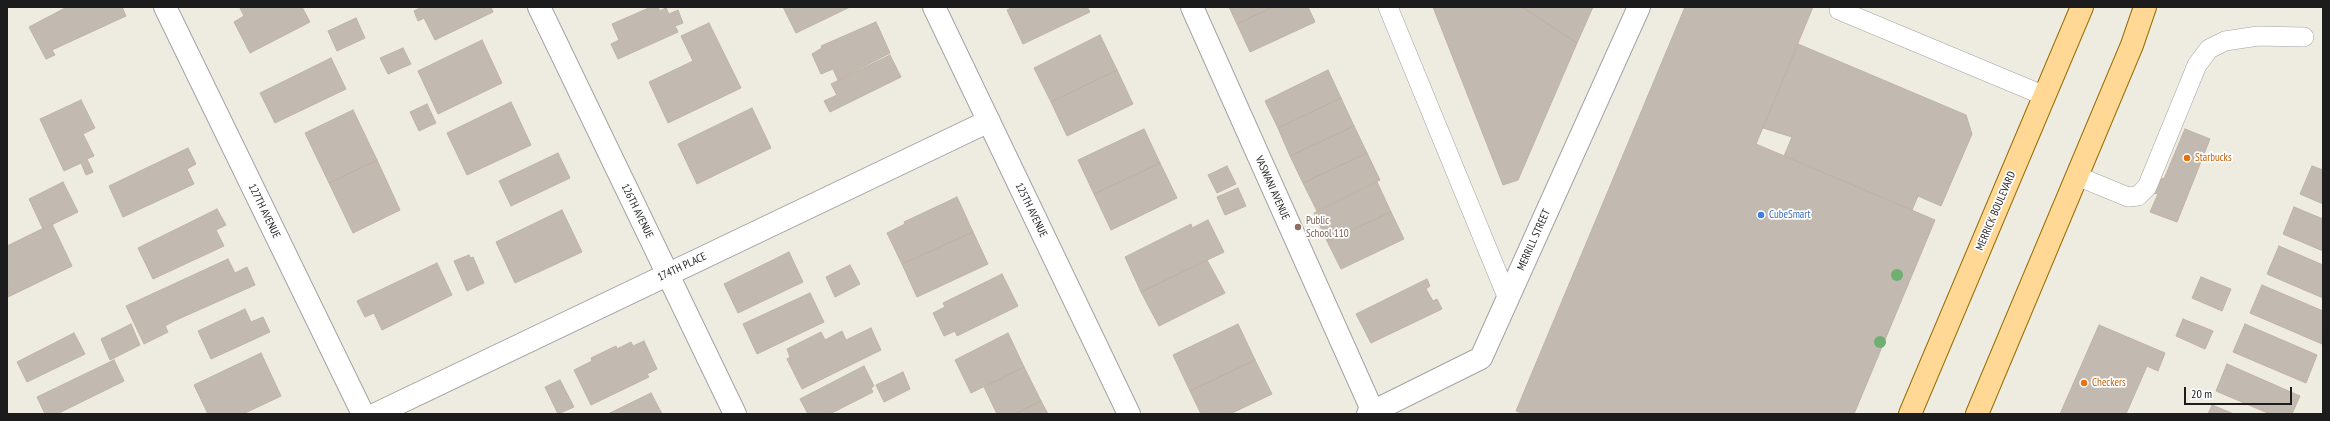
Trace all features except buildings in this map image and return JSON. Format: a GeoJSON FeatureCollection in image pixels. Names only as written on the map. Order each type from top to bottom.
{"type":"FeatureCollection","features":[{"type":"Feature","properties":{"kind":"main road","name":"MERRICK BOULEVARD"},"geometry":{"type":"LineString","coordinates":[[1910,414],[2082,7]]}},
{"type":"Feature","properties":{"kind":"main road"},"geometry":{"type":"LineString","coordinates":[[1977,414],[2132,45],[2145,7]]}},
{"type":"Feature","properties":{"kind":"street","name":"127TH AVENUE"},"geometry":{"type":"LineString","coordinates":[[165,7],[363,414]]}},
{"type":"Feature","properties":{"kind":"street","name":"126TH AVENUE"},"geometry":{"type":"LineString","coordinates":[[539,7],[735,414]]}},
{"type":"Feature","properties":{"kind":"street","name":"125TH AVENUE"},"geometry":{"type":"LineString","coordinates":[[934,7],[1129,414]]}},
{"type":"Feature","properties":{"kind":"street","name":"VASWANI AVENUE"},"geometry":{"type":"LineString","coordinates":[[1192,7],[1372,413]]}},
{"type":"Feature","properties":{"kind":"street","name":"MERRILL STREET"},"geometry":{"type":"LineString","coordinates":[[1372,413],[1481,358],[1639,7]]}},
{"type":"Feature","properties":{"kind":"street","name":"174TH PLACE"},"geometry":{"type":"LineString","coordinates":[[376,414],[988,121]]}},
{"type":"Feature","properties":{"kind":"lane"},"geometry":{"type":"LineString","coordinates":[[1388,7],[1508,299]]}},
{"type":"Feature","properties":{"kind":"lane"},"geometry":{"type":"LineString","coordinates":[[1840,7],[1839,10],[2045,96]]}},
{"type":"Feature","properties":{"kind":"lane"},"geometry":{"type":"LineString","coordinates":[[2077,176],[2128,197],[2138,196],[2147,187],[2197,65],[2209,49],[2225,41],[2258,36],[2304,37]]}},
{"type":"Feature","properties":{"kind":"place","name":"Starbucks"},"geometry":{"type":"Point","coordinates":[2187,158]}},
{"type":"Feature","properties":{"kind":"place","name":"CubeSmart"},"geometry":{"type":"Point","coordinates":[1761,215]}},
{"type":"Feature","properties":{"kind":"place","name":"Public School 110"},"geometry":{"type":"Point","coordinates":[1298,227]}},
{"type":"Feature","properties":{"kind":"place","name":"Checkers"},"geometry":{"type":"Point","coordinates":[2084,383]}}]}
